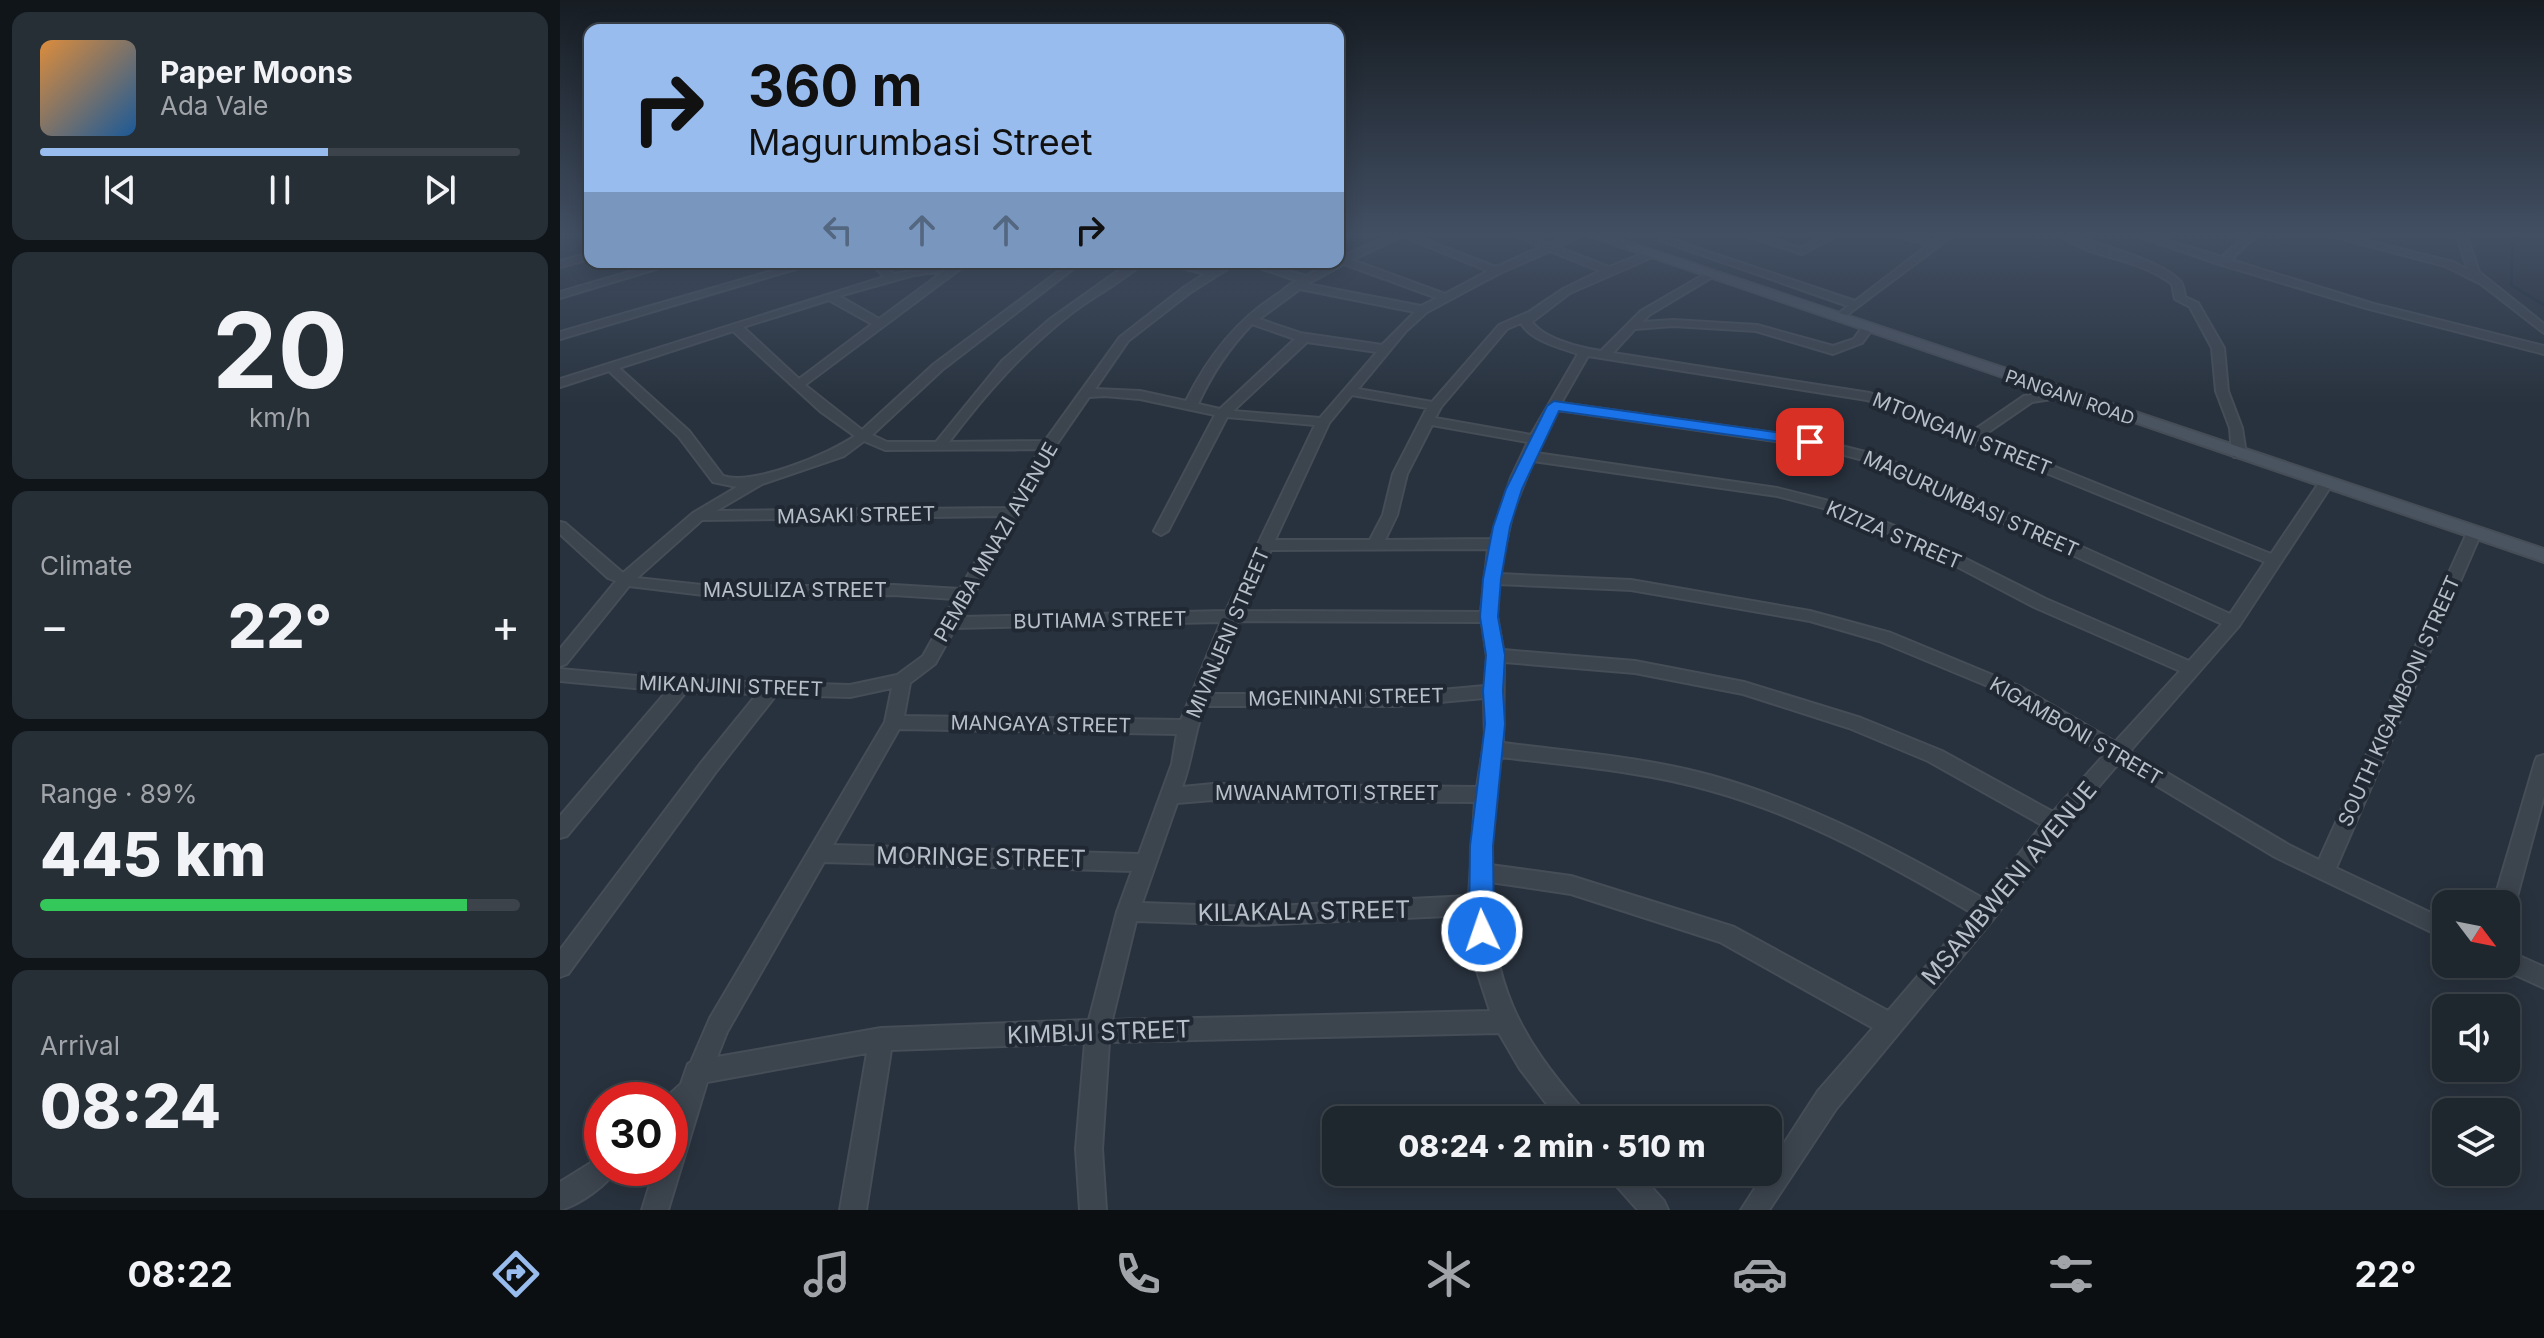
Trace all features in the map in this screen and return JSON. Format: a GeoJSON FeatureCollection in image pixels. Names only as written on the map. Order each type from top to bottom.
{"type":"FeatureCollection","features":[{"type":"Feature","properties":{"kind":"main road","name":"PANGANI ROAD"},"geometry":{"type":"LineString","coordinates":[[1764,292],[2544,556]]}},
{"type":"Feature","properties":{"kind":"street"},"geometry":{"type":"LineString","coordinates":[[560,336],[709,292]]}},
{"type":"Feature","properties":{"kind":"street"},"geometry":{"type":"LineString","coordinates":[[560,383],[842,292]]}},
{"type":"Feature","properties":{"kind":"street"},"geometry":{"type":"LineString","coordinates":[[798,385],[922,292]]}},
{"type":"Feature","properties":{"kind":"street"},"geometry":{"type":"LineString","coordinates":[[560,660],[625,580],[698,516],[757,481],[839,453],[862,437],[938,367],[1037,292]]}},
{"type":"Feature","properties":{"kind":"street"},"geometry":{"type":"LineString","coordinates":[[940,445],[1004,366],[1052,322],[1091,292]]}},
{"type":"Feature","properties":{"kind":"street","name":"PEMBA MNAZI AVENUE"},"geometry":{"type":"LineString","coordinates":[[902,680],[929,660],[1049,445],[1124,339],[1187,292]]}},
{"type":"Feature","properties":{"kind":"street"},"geometry":{"type":"LineString","coordinates":[[1191,405],[1200,382],[1250,319],[1286,292]]}},
{"type":"Feature","properties":{"kind":"street"},"geometry":{"type":"LineString","coordinates":[[1346,292],[1423,310]]}},
{"type":"Feature","properties":{"kind":"street"},"geometry":{"type":"LineString","coordinates":[[1432,292],[1444,297]]}},
{"type":"Feature","properties":{"kind":"street","name":"MIVINJENI STREET"},"geometry":{"type":"LineString","coordinates":[[1093,1210],[1089,1149],[1098,1031],[1128,912],[1181,764],[1187,727],[1233,616],[1323,422],[1384,349],[1423,310],[1453,292]]}},
{"type":"Feature","properties":{"kind":"street"},"geometry":{"type":"LineString","coordinates":[[1376,543],[1390,515],[1400,474],[1435,406],[1503,327],[1531,315],[1566,292]]}},
{"type":"Feature","properties":{"kind":"street"},"geometry":{"type":"LineString","coordinates":[[1636,326],[1645,313],[1679,292]]}},
{"type":"Feature","properties":{"kind":"street"},"geometry":{"type":"LineString","coordinates":[[1821,292],[1856,305]]}},
{"type":"Feature","properties":{"kind":"street"},"geometry":{"type":"LineString","coordinates":[[1839,318],[1872,292]]}},
{"type":"Feature","properties":{"kind":"street"},"geometry":{"type":"LineString","coordinates":[[2179,292],[2180,299],[2194,305],[2218,348],[2222,391],[2236,428],[2239,454]]}},
{"type":"Feature","properties":{"kind":"street"},"geometry":{"type":"LineString","coordinates":[[2325,292],[2544,350]]}},
{"type":"Feature","properties":{"kind":"street"},"geometry":{"type":"LineString","coordinates":[[2497,292],[2544,330]]}},
{"type":"Feature","properties":{"kind":"street"},"geometry":{"type":"LineString","coordinates":[[830,296],[879,323]]}},
{"type":"Feature","properties":{"kind":"street","name":"MTONGANI STREET"},"geometry":{"type":"LineString","coordinates":[[1531,315],[1526,325],[1532,331],[1585,352],[1861,395],[2276,561]]}},
{"type":"Feature","properties":{"kind":"street"},"geometry":{"type":"LineString","coordinates":[[1250,319],[1270,330],[1304,338],[1384,349]]}},
{"type":"Feature","properties":{"kind":"street"},"geometry":{"type":"LineString","coordinates":[[1605,354],[1629,328],[1636,326],[1673,323],[1757,328],[1833,350],[1858,341],[1867,328]]}},
{"type":"Feature","properties":{"kind":"street"},"geometry":{"type":"LineString","coordinates":[[736,327],[770,355],[798,385],[862,437],[885,446],[1049,445]]}},
{"type":"Feature","properties":{"kind":"street"},"geometry":{"type":"LineString","coordinates":[[1161,531],[1223,413],[1304,338]]}},
{"type":"Feature","properties":{"kind":"street"},"geometry":{"type":"LineString","coordinates":[[1563,1106],[1544,1084],[1505,1022],[1493,989],[1480,905],[1480,872],[1485,795],[1494,749],[1496,655],[1489,617],[1501,527],[1528,456],[1585,352]]}},
{"type":"Feature","properties":{"kind":"street"},"geometry":{"type":"LineString","coordinates":[[611,367],[684,434],[718,479],[730,483],[757,481]]}},
{"type":"Feature","properties":{"kind":"street"},"geometry":{"type":"LineString","coordinates":[[1350,391],[1435,406]]}},
{"type":"Feature","properties":{"kind":"street"},"geometry":{"type":"LineString","coordinates":[[1087,393],[1132,393],[1223,413],[1323,422]]}},
{"type":"Feature","properties":{"kind":"street"},"geometry":{"type":"LineString","coordinates":[[1972,437],[2028,399],[2061,394]]}},
{"type":"Feature","properties":{"kind":"street","name":"MAGURUMBASI STREET"},"geometry":{"type":"LineString","coordinates":[[1554,406],[1810,442],[1876,459],[2233,622]]}},
{"type":"Feature","properties":{"kind":"street"},"geometry":{"type":"LineString","coordinates":[[1428,420],[1536,440]]}},
{"type":"Feature","properties":{"kind":"street","name":"KIZIZA STREET"},"geometry":{"type":"LineString","coordinates":[[1528,456],[1777,492],[1836,507],[1919,541],[2040,603],[2193,670]]}},
{"type":"Feature","properties":{"kind":"street","name":"MSAMBWENI AVENUE"},"geometry":{"type":"LineString","coordinates":[[1754,1210],[1827,1100],[1987,911],[2055,823],[2233,622],[2326,483]]}},
{"type":"Feature","properties":{"kind":"street","name":"MASAKI STREET"},"geometry":{"type":"LineString","coordinates":[[698,516],[831,517],[1013,512]]}},
{"type":"Feature","properties":{"kind":"street"},"geometry":{"type":"LineString","coordinates":[[560,526],[613,575],[625,580]]}},
{"type":"Feature","properties":{"kind":"street","name":"SOUTH KIGAMBONI STREET"},"geometry":{"type":"LineString","coordinates":[[2325,870],[2474,533]]}},
{"type":"Feature","properties":{"kind":"street"},"geometry":{"type":"LineString","coordinates":[[1265,545],[1498,544]]}},
{"type":"Feature","properties":{"kind":"street","name":"KIGAMBONI STREET"},"geometry":{"type":"LineString","coordinates":[[1492,579],[1631,585],[1825,620],[1885,637],[2013,690],[2282,851],[2432,923]]}},
{"type":"Feature","properties":{"kind":"street","name":"MASULIZA STREET"},"geometry":{"type":"LineString","coordinates":[[625,580],[720,592],[894,590],[966,595]]}},
{"type":"Feature","properties":{"kind":"street","name":"BUTIAMA STREET"},"geometry":{"type":"LineString","coordinates":[[951,623],[1233,616],[1489,617]]}},
{"type":"Feature","properties":{"kind":"street"},"geometry":{"type":"LineString","coordinates":[[1496,655],[1635,667],[1744,688],[1855,723],[1935,756],[2055,823]]}},
{"type":"Feature","properties":{"kind":"street","name":"MIKANJINI STREET"},"geometry":{"type":"LineString","coordinates":[[560,675],[681,686],[850,691],[902,680]]}},
{"type":"Feature","properties":{"kind":"street"},"geometry":{"type":"LineString","coordinates":[[688,1100],[718,1026],[894,722],[902,680]]}},
{"type":"Feature","properties":{"kind":"street"},"geometry":{"type":"LineString","coordinates":[[560,830],[681,686]]}},
{"type":"Feature","properties":{"kind":"street"},"geometry":{"type":"LineString","coordinates":[[560,967],[708,768],[773,687]]}},
{"type":"Feature","properties":{"kind":"street","name":"MGENINANI STREET"},"geometry":{"type":"LineString","coordinates":[[1198,700],[1396,700],[1493,691]]}},
{"type":"Feature","properties":{"kind":"street","name":"MANGAYA STREET"},"geometry":{"type":"LineString","coordinates":[[894,722],[1187,727]]}},
{"type":"Feature","properties":{"kind":"street"},"geometry":{"type":"LineString","coordinates":[[1494,749],[1670,773],[1773,803],[1905,863],[1987,911]]}},
{"type":"Feature","properties":{"kind":"street"},"geometry":{"type":"LineString","coordinates":[[2508,890],[2544,762]]}},
{"type":"Feature","properties":{"kind":"street","name":"MWANAMTOTI STREET"},"geometry":{"type":"LineString","coordinates":[[1170,796],[1213,792],[1485,795]]}},
{"type":"Feature","properties":{"kind":"street","name":"MORINGE STREET"},"geometry":{"type":"LineString","coordinates":[[816,853],[1145,863]]}},
{"type":"Feature","properties":{"kind":"street"},"geometry":{"type":"LineString","coordinates":[[1480,872],[1571,885],[1726,934],[1889,1024]]}},
{"type":"Feature","properties":{"kind":"street","name":"KILAKALA STREET"},"geometry":{"type":"LineString","coordinates":[[1128,912],[1255,916],[1480,905]]}},
{"type":"Feature","properties":{"kind":"street"},"geometry":{"type":"LineString","coordinates":[[2520,967],[2544,978]]}},
{"type":"Feature","properties":{"kind":"street","name":"KIMBIJI STREET"},"geometry":{"type":"LineString","coordinates":[[693,1083],[881,1039],[1505,1022]]}},
{"type":"Feature","properties":{"kind":"street"},"geometry":{"type":"LineString","coordinates":[[853,1210],[881,1039]]}},
{"type":"Feature","properties":{"kind":"street"},"geometry":{"type":"LineString","coordinates":[[688,1089],[693,1083]]}},
{"type":"Feature","properties":{"kind":"street"},"geometry":{"type":"LineString","coordinates":[[560,1198],[584,1181]]}},
{"type":"Feature","properties":{"kind":"street"},"geometry":{"type":"LineString","coordinates":[[655,1210],[662,1186]]}},
{"type":"Feature","properties":{"kind":"street"},"geometry":{"type":"LineString","coordinates":[[1634,1186],[1655,1210]]}},
{"type":"Feature","properties":{"kind":"waterway"},"geometry":{"type":"LineString","coordinates":[[2523,292],[2544,305]]}},
{"type":"Feature","properties":{"kind":"route"},"geometry":{"type":"LineString","coordinates":[[1482,931],[1480,872],[1485,795],[1494,749],[1495,724],[1493,691],[1496,655],[1489,617],[1492,579],[1501,527],[1514,489],[1554,406],[1810,442]]}}]}
